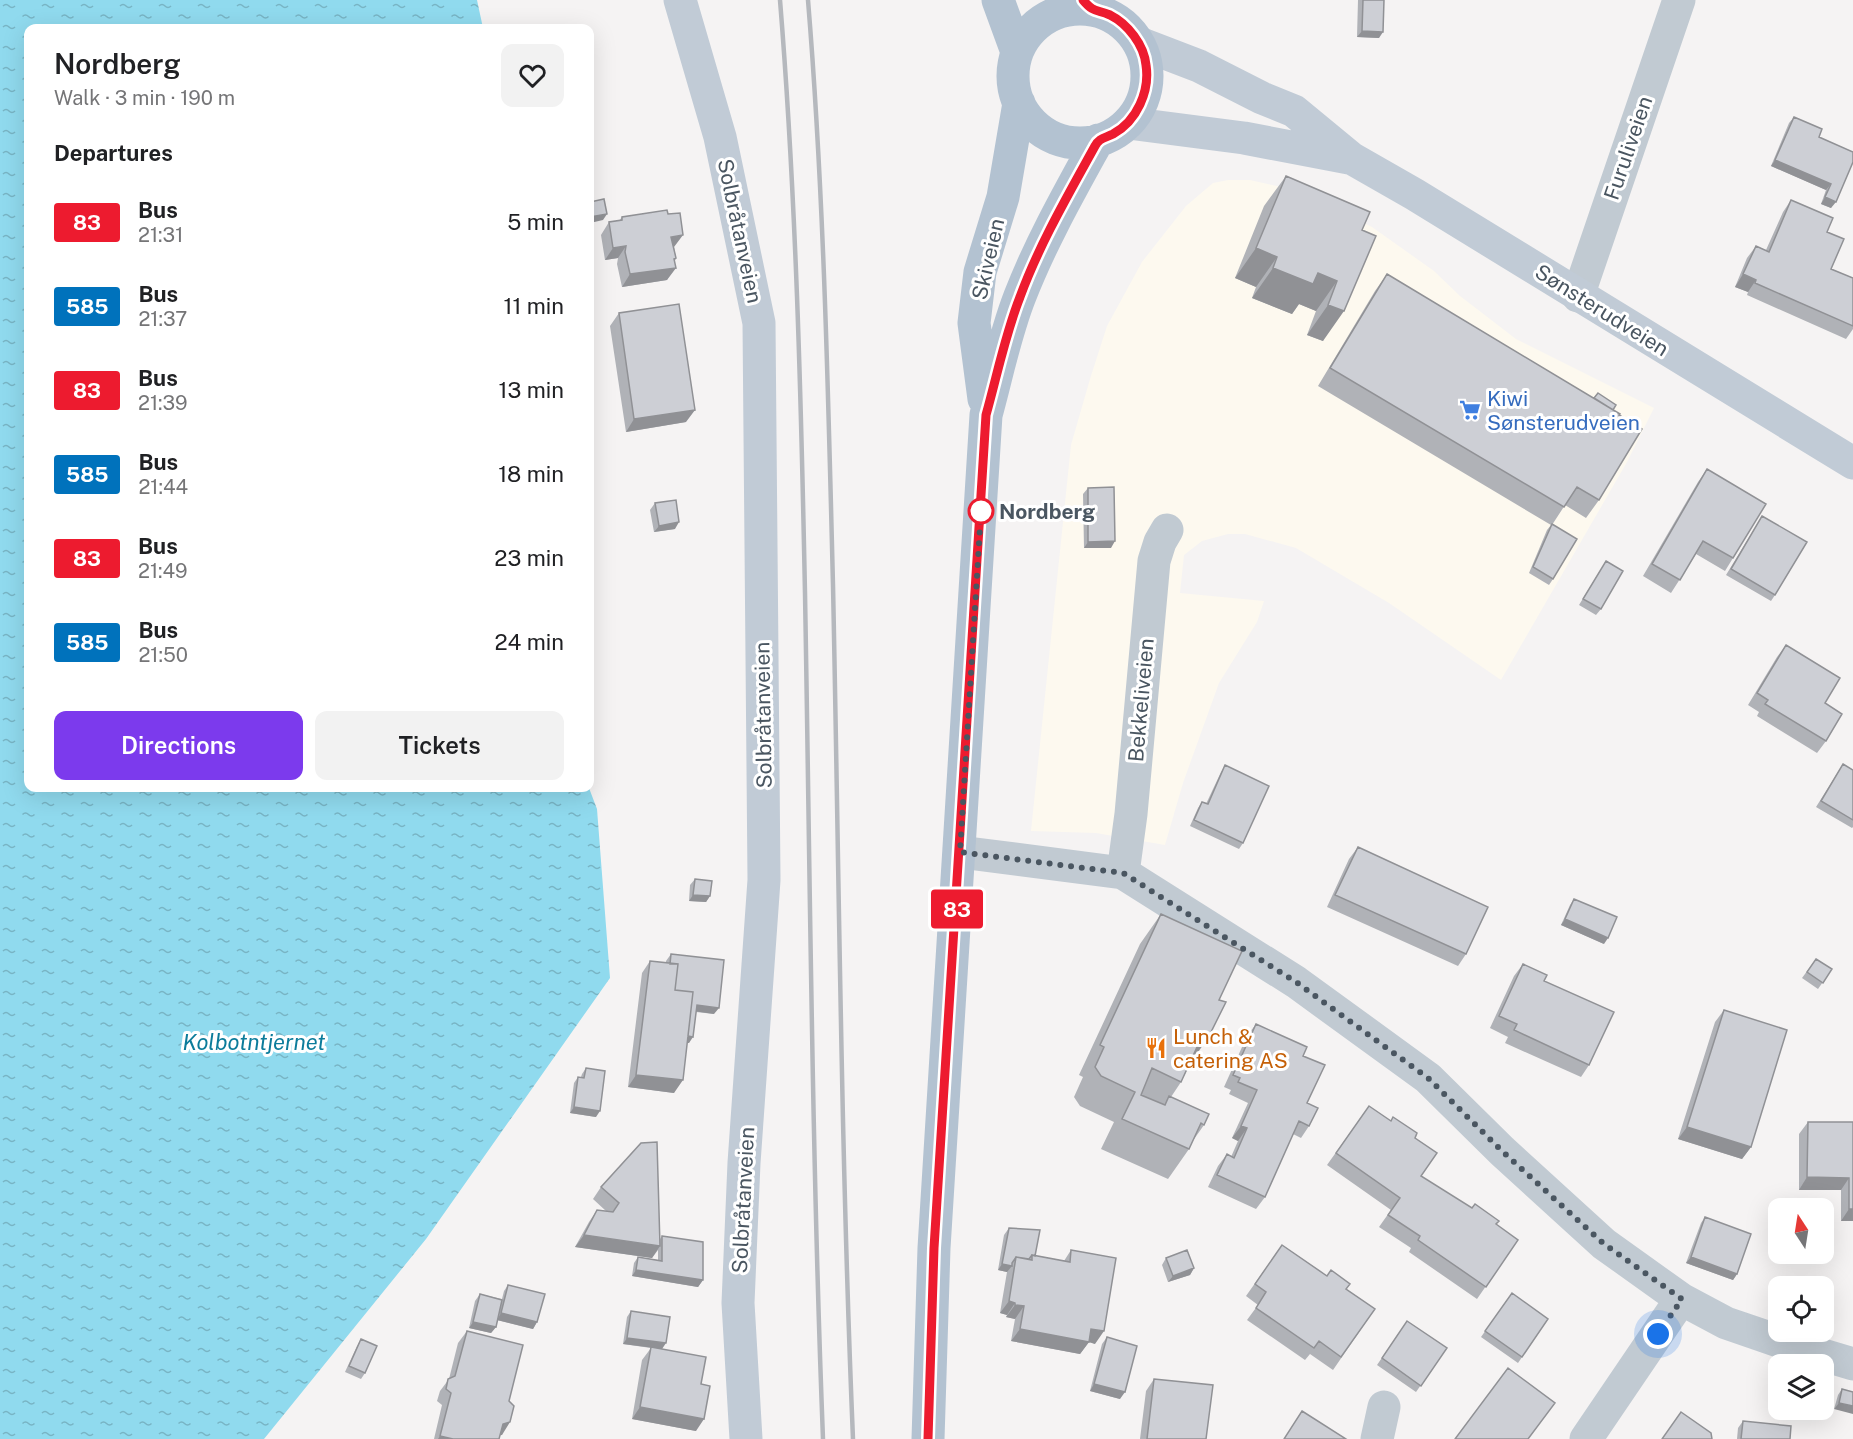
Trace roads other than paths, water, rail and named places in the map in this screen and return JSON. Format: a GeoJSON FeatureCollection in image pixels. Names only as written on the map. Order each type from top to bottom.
{"type":"FeatureCollection","features":[{"type":"Feature","properties":{"kind":"main road"},"geometry":{"type":"LineString","coordinates":[[998,0],[1017,52]]}},
{"type":"Feature","properties":{"kind":"main road"},"geometry":{"type":"LineString","coordinates":[[1087,5],[1110,15],[1126,27],[1139,43],[1146,63],[1147,85],[1140,106],[1128,123],[1114,134],[1098,140],[1074,142],[1052,136],[1032,123],[1019,103],[1014,86],[1013,69],[1017,52],[1029,33],[1047,18],[1087,5]]}},
{"type":"Feature","properties":{"kind":"main road","name":"Skiveien"},"geometry":{"type":"LineString","coordinates":[[928,1439],[934,1248],[986,415],[974,323],[980,272],[1003,197],[1019,103]]}},
{"type":"Feature","properties":{"kind":"main road","name":"Skiveien"},"geometry":{"type":"LineString","coordinates":[[986,415],[1008,329],[1020,295],[1057,215],[1098,140]]}},
{"type":"Feature","properties":{"kind":"street","name":"Solbråtanveien"},"geometry":{"type":"LineString","coordinates":[[680,0],[720,136],[759,323],[764,880],[744,1162],[738,1304],[746,1439]]}},
{"type":"Feature","properties":{"kind":"street","name":"Furuliveien"},"geometry":{"type":"LineString","coordinates":[[1578,296],[1678,0]]}},
{"type":"Feature","properties":{"kind":"street","name":"Sønsterudveien"},"geometry":{"type":"LineString","coordinates":[[1139,43],[1198,66],[1294,111],[1351,158],[1414,194],[1853,464]]}},
{"type":"Feature","properties":{"kind":"street","name":"Sønsterudveien"},"geometry":{"type":"LineString","coordinates":[[1128,123],[1244,138],[1351,158]]}},
{"type":"Feature","properties":{"kind":"street","name":"Bekkeliveien"},"geometry":{"type":"LineString","coordinates":[[1123,873],[1131,814],[1154,561],[1167,530]]}},
{"type":"Feature","properties":{"kind":"street"},"geometry":{"type":"LineString","coordinates":[[960,852],[1123,873],[1296,982],[1428,1078],[1502,1151],[1604,1244],[1682,1299],[1726,1323],[1853,1364]]}},
{"type":"Feature","properties":{"kind":"street"},"geometry":{"type":"LineString","coordinates":[[1586,1439],[1682,1299]]}},
{"type":"Feature","properties":{"kind":"street"},"geometry":{"type":"LineString","coordinates":[[1377,1439],[1384,1407]]}},
{"type":"Feature","properties":{"kind":"water","name":"Kolbotntjernet"},"geometry":{"type":"Polygon","coordinates":[[[0,0],[477,0],[482,24],[24,24],[24,792],[591,792],[597,809],[610,978],[426,1239],[264,1439],[0,1439],[0,0]]]}},
{"type":"Feature","properties":{"kind":"railway"},"geometry":{"type":"LineString","coordinates":[[780,0],[786,74],[800,370],[814,1122],[823,1439]]}},
{"type":"Feature","properties":{"kind":"railway"},"geometry":{"type":"LineString","coordinates":[[808,0],[822,219],[827,366],[843,1119],[853,1439]]}},
{"type":"Feature","properties":{"kind":"place","name":"Kiwi Sønsterudveien"},"geometry":{"type":"Point","coordinates":[1470,410]}},
{"type":"Feature","properties":{"kind":"place","name":"Nordberg"},"geometry":{"type":"Point","coordinates":[981,511]}},
{"type":"Feature","properties":{"kind":"place","name":"Lunch & catering AS"},"geometry":{"type":"Point","coordinates":[1156,1048]}}]}
